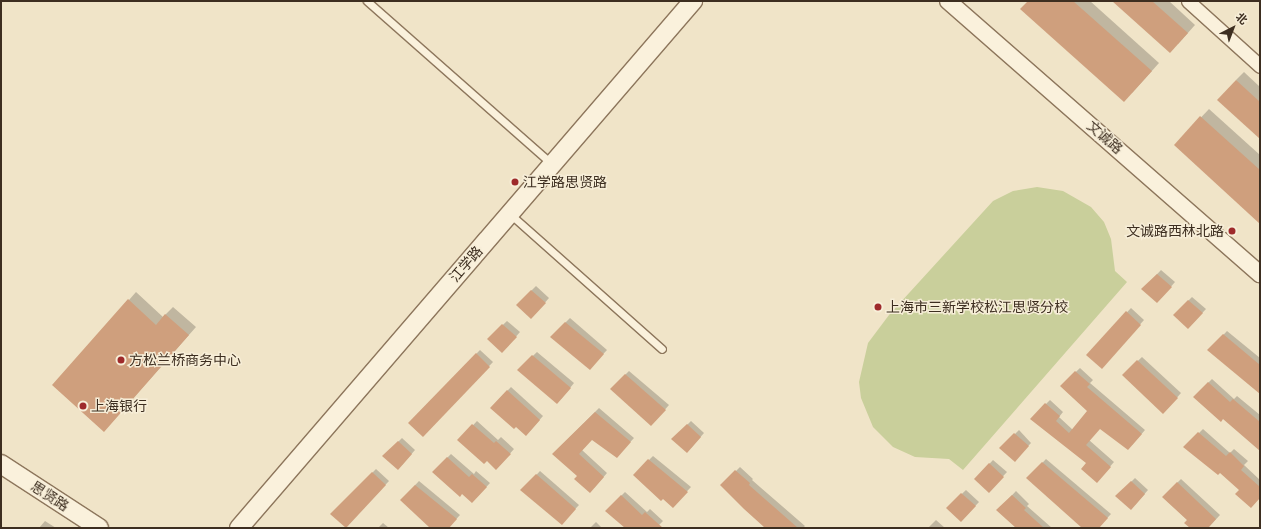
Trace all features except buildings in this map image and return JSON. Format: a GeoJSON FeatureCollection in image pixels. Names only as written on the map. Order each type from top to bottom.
{"type":"FeatureCollection","features":[{"type":"Feature","properties":{"kind":"main road","name":"江学路"},"geometry":{"type":"LineString","coordinates":[[239,528],[693,1]]}},
{"type":"Feature","properties":{"kind":"main road","name":"思贤路"},"geometry":{"type":"LineString","coordinates":[[1,464],[99,528]]}},
{"type":"Feature","properties":{"kind":"street","name":"文诚路"},"geometry":{"type":"LineString","coordinates":[[948,1],[1260,274]]}},
{"type":"Feature","properties":{"kind":"street"},"geometry":{"type":"LineString","coordinates":[[1188,1],[1260,66]]}},
{"type":"Feature","properties":{"kind":"lane"},"geometry":{"type":"LineString","coordinates":[[367,1],[552,164]]}},
{"type":"Feature","properties":{"kind":"lane"},"geometry":{"type":"LineString","coordinates":[[510,213],[662,349]]}},
{"type":"Feature","properties":{"kind":"green space"},"geometry":{"type":"Polygon","coordinates":[[[1037,187],[1063,191],[1091,207],[1104,222],[1111,239],[1115,271],[1127,282],[963,470],[949,459],[915,457],[893,447],[873,427],[861,398],[859,382],[868,343],[889,315],[993,201],[1013,191],[1037,187]]]}},
{"type":"Feature","properties":{"kind":"place","name":"江学路思贤路"},"geometry":{"type":"Point","coordinates":[515,182]}},
{"type":"Feature","properties":{"kind":"place","name":"文诚路西林北路"},"geometry":{"type":"Point","coordinates":[1232,231]}},
{"type":"Feature","properties":{"kind":"place","name":"上海市三新学校松江思贤分校"},"geometry":{"type":"Point","coordinates":[878,307]}},
{"type":"Feature","properties":{"kind":"place","name":"方松兰桥商务中心"},"geometry":{"type":"Point","coordinates":[121,360]}},
{"type":"Feature","properties":{"kind":"place","name":"上海银行"},"geometry":{"type":"Point","coordinates":[83,406]}}]}
